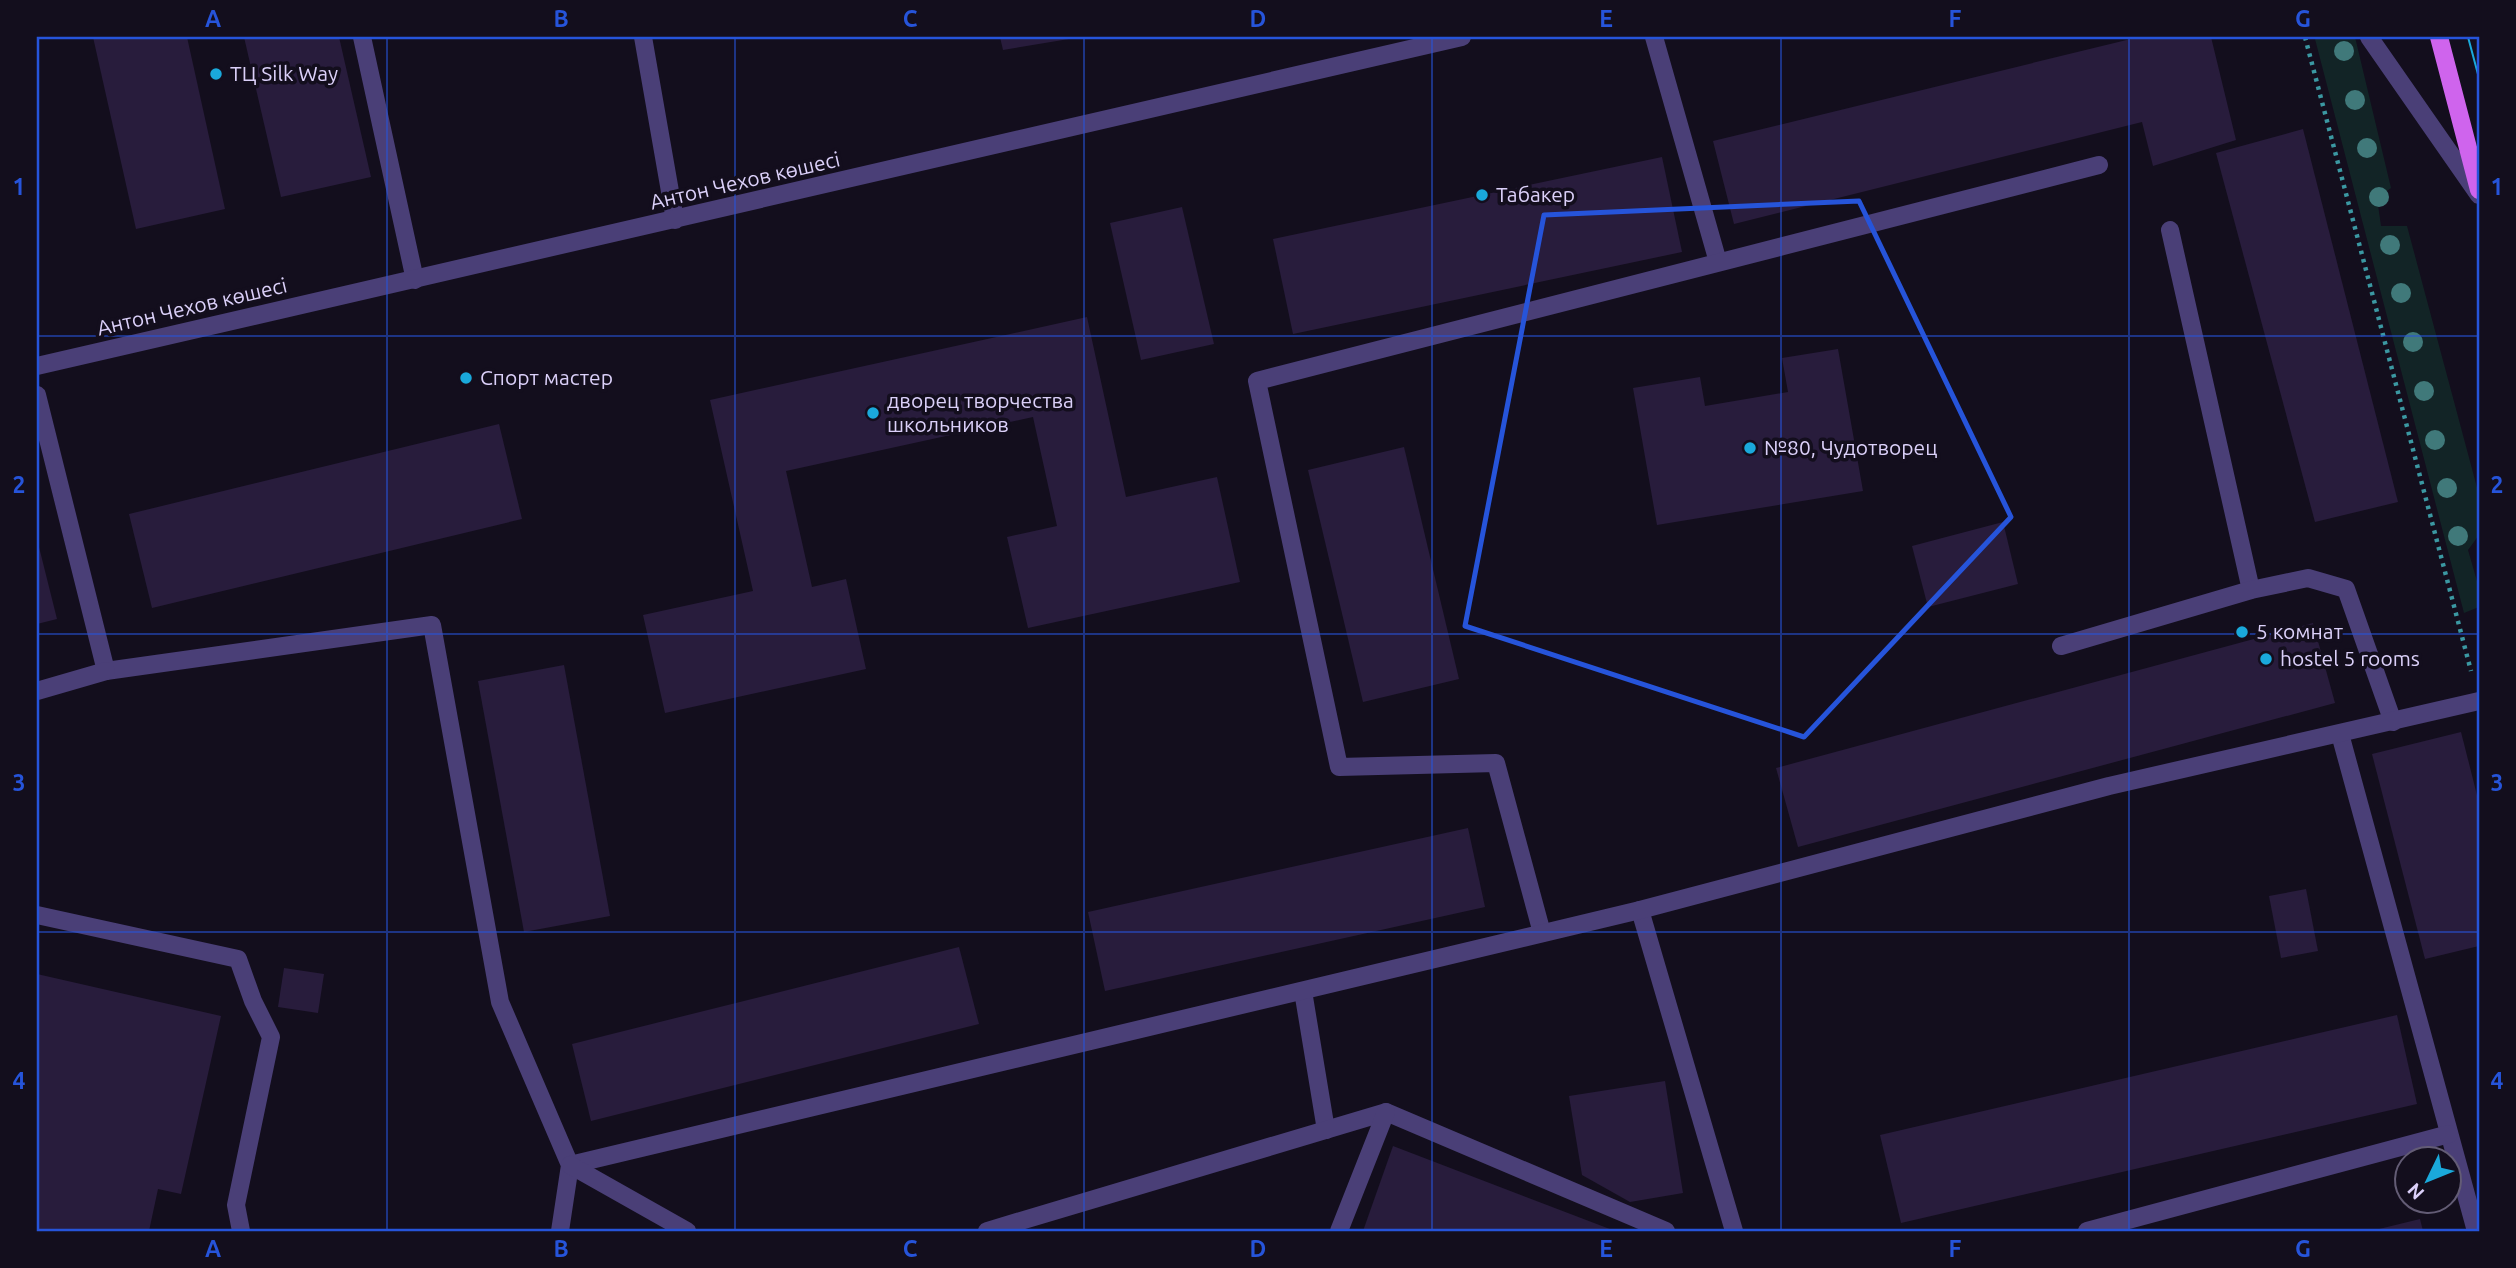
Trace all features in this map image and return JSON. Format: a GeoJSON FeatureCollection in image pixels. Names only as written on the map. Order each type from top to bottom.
{"type":"FeatureCollection","features":[{"type":"Feature","properties":{"kind":"main road"},"geometry":{"type":"LineString","coordinates":[[2439,37],[2479,190]]}},
{"type":"Feature","properties":{"kind":"street"},"geometry":{"type":"LineString","coordinates":[[362,37],[415,280]]}},
{"type":"Feature","properties":{"kind":"street"},"geometry":{"type":"LineString","coordinates":[[643,37],[675,220]]}},
{"type":"Feature","properties":{"kind":"street","name":"Антон Чехов көшесі"},"geometry":{"type":"LineString","coordinates":[[37,366],[675,220],[1415,42],[1462,37]]}},
{"type":"Feature","properties":{"kind":"street"},"geometry":{"type":"LineString","coordinates":[[1654,37],[1718,262]]}},
{"type":"Feature","properties":{"kind":"street"},"geometry":{"type":"LineString","coordinates":[[2369,37],[2479,195]]}},
{"type":"Feature","properties":{"kind":"street"},"geometry":{"type":"LineString","coordinates":[[1542,933],[1496,763],[1339,767],[1257,381],[2099,164]]}},
{"type":"Feature","properties":{"kind":"street"},"geometry":{"type":"LineString","coordinates":[[2170,230],[2251,590]]}},
{"type":"Feature","properties":{"kind":"street"},"geometry":{"type":"LineString","coordinates":[[37,395],[106,671]]}},
{"type":"Feature","properties":{"kind":"street"},"geometry":{"type":"LineString","coordinates":[[2061,646],[2251,590],[2308,578],[2346,589],[2393,722]]}},
{"type":"Feature","properties":{"kind":"street"},"geometry":{"type":"LineString","coordinates":[[37,691],[106,671],[432,625],[500,1002],[570,1166],[560,1231]]}},
{"type":"Feature","properties":{"kind":"street"},"geometry":{"type":"LineString","coordinates":[[570,1166],[1640,910],[2109,786],[2479,701]]}},
{"type":"Feature","properties":{"kind":"street"},"geometry":{"type":"LineString","coordinates":[[2340,734],[2476,1231]]}},
{"type":"Feature","properties":{"kind":"street"},"geometry":{"type":"LineString","coordinates":[[1640,910],[1734,1231]]}},
{"type":"Feature","properties":{"kind":"street"},"geometry":{"type":"LineString","coordinates":[[37,915],[238,960],[271,1037],[236,1205],[241,1231]]}},
{"type":"Feature","properties":{"kind":"street"},"geometry":{"type":"LineString","coordinates":[[1303,991],[1326,1130]]}},
{"type":"Feature","properties":{"kind":"street"},"geometry":{"type":"LineString","coordinates":[[1339,1231],[1386,1112]]}},
{"type":"Feature","properties":{"kind":"street"},"geometry":{"type":"LineString","coordinates":[[987,1231],[1386,1112],[1666,1231]]}},
{"type":"Feature","properties":{"kind":"street"},"geometry":{"type":"LineString","coordinates":[[2087,1231],[2449,1134]]}},
{"type":"Feature","properties":{"kind":"street"},"geometry":{"type":"LineString","coordinates":[[570,1166],[687,1231]]}},
{"type":"Feature","properties":{"kind":"path"},"geometry":{"type":"LineString","coordinates":[[2305,37],[2479,701]]}},
{"type":"Feature","properties":{"kind":"highlighted area"},"geometry":{"type":"Polygon","coordinates":[[[1859,201],[2011,517],[1804,737],[1465,626],[1544,215],[1859,201]]]}},
{"type":"Feature","properties":{"kind":"shaded area"},"geometry":{"type":"Polygon","coordinates":[[[2355,37],[2391,188],[2377,198],[2381,226],[2407,226],[2479,495],[2479,535],[2468,550],[2479,588],[2479,607],[2464,613],[2315,39],[2355,37]]]}},
{"type":"Feature","properties":{"kind":"building"},"geometry":{"type":"Polygon","coordinates":[[[93,37],[187,37],[225,209],[136,229],[93,37]]]}},
{"type":"Feature","properties":{"kind":"building"},"geometry":{"type":"Polygon","coordinates":[[[244,37],[339,37],[371,177],[281,197],[244,37]]]}},
{"type":"Feature","properties":{"kind":"building"},"geometry":{"type":"Polygon","coordinates":[[[1000,37],[1075,37],[1075,38],[1003,50],[1000,37]]]}},
{"type":"Feature","properties":{"kind":"building"},"geometry":{"type":"Polygon","coordinates":[[[2139,37],[2211,37],[2236,140],[2153,166],[2142,122],[1734,224],[1713,141],[2139,37]]]}},
{"type":"Feature","properties":{"kind":"building"},"geometry":{"type":"Polygon","coordinates":[[[2303,129],[2398,502],[2315,522],[2216,153],[2303,129]]]}},
{"type":"Feature","properties":{"kind":"building"},"geometry":{"type":"Polygon","coordinates":[[[1662,157],[1682,252],[1293,334],[1273,239],[1662,157]]]}},
{"type":"Feature","properties":{"kind":"building"},"geometry":{"type":"Polygon","coordinates":[[[1182,207],[1214,344],[1141,360],[1110,223],[1182,207]]]}},
{"type":"Feature","properties":{"kind":"building"},"geometry":{"type":"Polygon","coordinates":[[[1087,317],[1126,497],[1217,477],[1240,582],[1028,628],[1007,537],[1057,526],[1033,417],[786,471],[812,587],[846,579],[866,669],[665,713],[643,615],[753,591],[710,400],[1087,317]]]}},
{"type":"Feature","properties":{"kind":"building","name":"№80, Чудотворец"},"geometry":{"type":"Polygon","coordinates":[[[1838,349],[1863,491],[1657,525],[1633,388],[1700,377],[1705,406],[1788,392],[1782,358],[1838,349]]]}},
{"type":"Feature","properties":{"kind":"building"},"geometry":{"type":"Polygon","coordinates":[[[499,424],[522,519],[152,608],[129,514],[499,424]]]}},
{"type":"Feature","properties":{"kind":"building"},"geometry":{"type":"Polygon","coordinates":[[[1404,447],[1459,679],[1363,702],[1308,470],[1404,447]]]}},
{"type":"Feature","properties":{"kind":"building"},"geometry":{"type":"Polygon","coordinates":[[[2003,522],[2018,584],[1928,607],[1912,546],[2003,522]]]}},
{"type":"Feature","properties":{"kind":"building"},"geometry":{"type":"Polygon","coordinates":[[[37,539],[57,619],[37,624],[37,539]]]}},
{"type":"Feature","properties":{"kind":"building"},"geometry":{"type":"Polygon","coordinates":[[[2313,623],[2335,703],[1798,847],[1776,768],[2313,623]]]}},
{"type":"Feature","properties":{"kind":"building"},"geometry":{"type":"Polygon","coordinates":[[[564,665],[610,916],[524,932],[478,681],[564,665]]]}},
{"type":"Feature","properties":{"kind":"building"},"geometry":{"type":"Polygon","coordinates":[[[2461,732],[2479,803],[2479,946],[2425,959],[2372,754],[2461,732]]]}},
{"type":"Feature","properties":{"kind":"building"},"geometry":{"type":"Polygon","coordinates":[[[1468,828],[1485,907],[1105,991],[1088,912],[1468,828]]]}},
{"type":"Feature","properties":{"kind":"building"},"geometry":{"type":"Polygon","coordinates":[[[2306,889],[2318,951],[2281,958],[2269,896],[2306,889]]]}},
{"type":"Feature","properties":{"kind":"building"},"geometry":{"type":"Polygon","coordinates":[[[959,947],[979,1024],[591,1121],[572,1044],[959,947]]]}},
{"type":"Feature","properties":{"kind":"building"},"geometry":{"type":"Polygon","coordinates":[[[284,968],[324,974],[318,1013],[278,1007],[284,968]]]}},
{"type":"Feature","properties":{"kind":"building"},"geometry":{"type":"Polygon","coordinates":[[[37,974],[221,1016],[181,1194],[158,1189],[149,1231],[37,1231],[37,974]]]}},
{"type":"Feature","properties":{"kind":"building"},"geometry":{"type":"Polygon","coordinates":[[[2397,1015],[2417,1104],[1901,1223],[1880,1135],[2397,1015]]]}},
{"type":"Feature","properties":{"kind":"building"},"geometry":{"type":"Polygon","coordinates":[[[1665,1081],[1683,1193],[1630,1202],[1582,1175],[1569,1096],[1665,1081]]]}},
{"type":"Feature","properties":{"kind":"building"},"geometry":{"type":"Polygon","coordinates":[[[1393,1146],[1615,1231],[1363,1231],[1393,1146]]]}},
{"type":"Feature","properties":{"kind":"building"},"geometry":{"type":"Polygon","coordinates":[[[2420,1219],[2423,1231],[2375,1231],[2375,1230],[2420,1219]]]}},
{"type":"Feature","properties":{"kind":"tram line"},"geometry":{"type":"LineString","coordinates":[[2468,37],[2479,78]]}},
{"type":"Feature","properties":{"kind":"place","name":"ТЦ Silk Way"},"geometry":{"type":"Point","coordinates":[216,74]}},
{"type":"Feature","properties":{"kind":"place","name":"Табакер"},"geometry":{"type":"Point","coordinates":[1482,195]}},
{"type":"Feature","properties":{"kind":"place","name":"Спорт мастер"},"geometry":{"type":"Point","coordinates":[466,378]}},
{"type":"Feature","properties":{"kind":"place","name":"дворец творчества школьников"},"geometry":{"type":"Point","coordinates":[873,413]}},
{"type":"Feature","properties":{"kind":"place","name":"№80, Чудотворец"},"geometry":{"type":"Point","coordinates":[1750,448]}},
{"type":"Feature","properties":{"kind":"place","name":"5 комнат"},"geometry":{"type":"Point","coordinates":[2242,632]}},
{"type":"Feature","properties":{"kind":"place","name":"hostel 5 rooms"},"geometry":{"type":"Point","coordinates":[2266,659]}}]}
